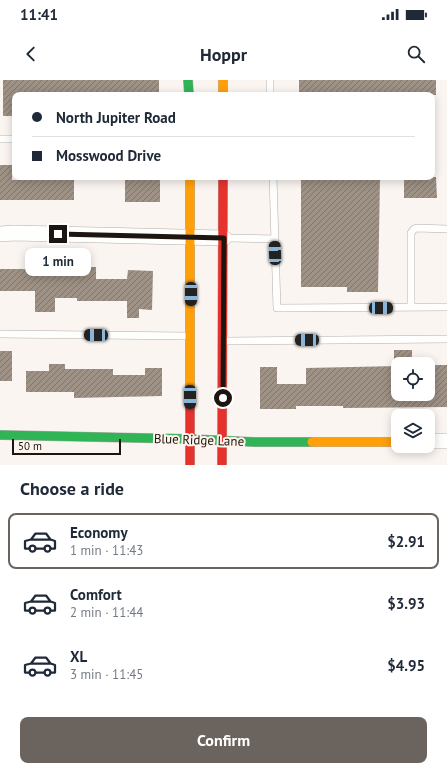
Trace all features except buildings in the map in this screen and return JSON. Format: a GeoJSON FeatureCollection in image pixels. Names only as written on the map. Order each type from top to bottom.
{"type":"FeatureCollection","features":[{"type":"Feature","properties":{"kind":"main road"},"geometry":{"type":"LineString","coordinates":[[188,80],[189,92]]}},
{"type":"Feature","properties":{"kind":"main road"},"geometry":{"type":"LineString","coordinates":[[223,80],[223,92]]}},
{"type":"Feature","properties":{"kind":"main road"},"geometry":{"type":"LineString","coordinates":[[190,180],[190,465]]}},
{"type":"Feature","properties":{"kind":"main road"},"geometry":{"type":"LineString","coordinates":[[222,465],[223,180]]}},
{"type":"Feature","properties":{"kind":"main road","name":"Blue Ridge Lane"},"geometry":{"type":"LineString","coordinates":[[0,435],[190,439],[254,442],[391,442]]}},
{"type":"Feature","properties":{"kind":"street"},"geometry":{"type":"LineString","coordinates":[[0,234],[22,233],[224,238]]}},
{"type":"Feature","properties":{"kind":"street"},"geometry":{"type":"LineString","coordinates":[[435,441],[447,441]]}},
{"type":"Feature","properties":{"kind":"lane"},"geometry":{"type":"LineString","coordinates":[[270,80],[270,92]]}},
{"type":"Feature","properties":{"kind":"lane"},"geometry":{"type":"LineString","coordinates":[[0,139],[12,138]]}},
{"type":"Feature","properties":{"kind":"lane"},"geometry":{"type":"LineString","coordinates":[[273,180],[277,308],[447,307]]}},
{"type":"Feature","properties":{"kind":"lane"},"geometry":{"type":"LineString","coordinates":[[411,307],[411,233],[417,228],[447,229]]}},
{"type":"Feature","properties":{"kind":"lane"},"geometry":{"type":"LineString","coordinates":[[224,238],[275,239]]}},
{"type":"Feature","properties":{"kind":"lane"},"geometry":{"type":"LineString","coordinates":[[0,334],[191,336]]}},
{"type":"Feature","properties":{"kind":"lane"},"geometry":{"type":"LineString","coordinates":[[223,341],[447,339]]}},
{"type":"Feature","properties":{"kind":"traffic: fast"},"geometry":{"type":"LineString","coordinates":[[188,80],[189,92]]}},
{"type":"Feature","properties":{"kind":"traffic: fast"},"geometry":{"type":"LineString","coordinates":[[0,435],[190,439],[254,442],[312,442]]}},
{"type":"Feature","properties":{"kind":"traffic: slow"},"geometry":{"type":"LineString","coordinates":[[223,80],[223,92]]}},
{"type":"Feature","properties":{"kind":"traffic: slow"},"geometry":{"type":"LineString","coordinates":[[190,180],[190,390]]}},
{"type":"Feature","properties":{"kind":"traffic: slow"},"geometry":{"type":"LineString","coordinates":[[312,442],[391,442]]}},
{"type":"Feature","properties":{"kind":"traffic: jam"},"geometry":{"type":"LineString","coordinates":[[222,465],[223,180]]}},
{"type":"Feature","properties":{"kind":"traffic: jam"},"geometry":{"type":"LineString","coordinates":[[190,390],[190,465]]}},
{"type":"Feature","properties":{"kind":"route"},"geometry":{"type":"LineString","coordinates":[[58,234],[224,238],[223,398]]}}]}
